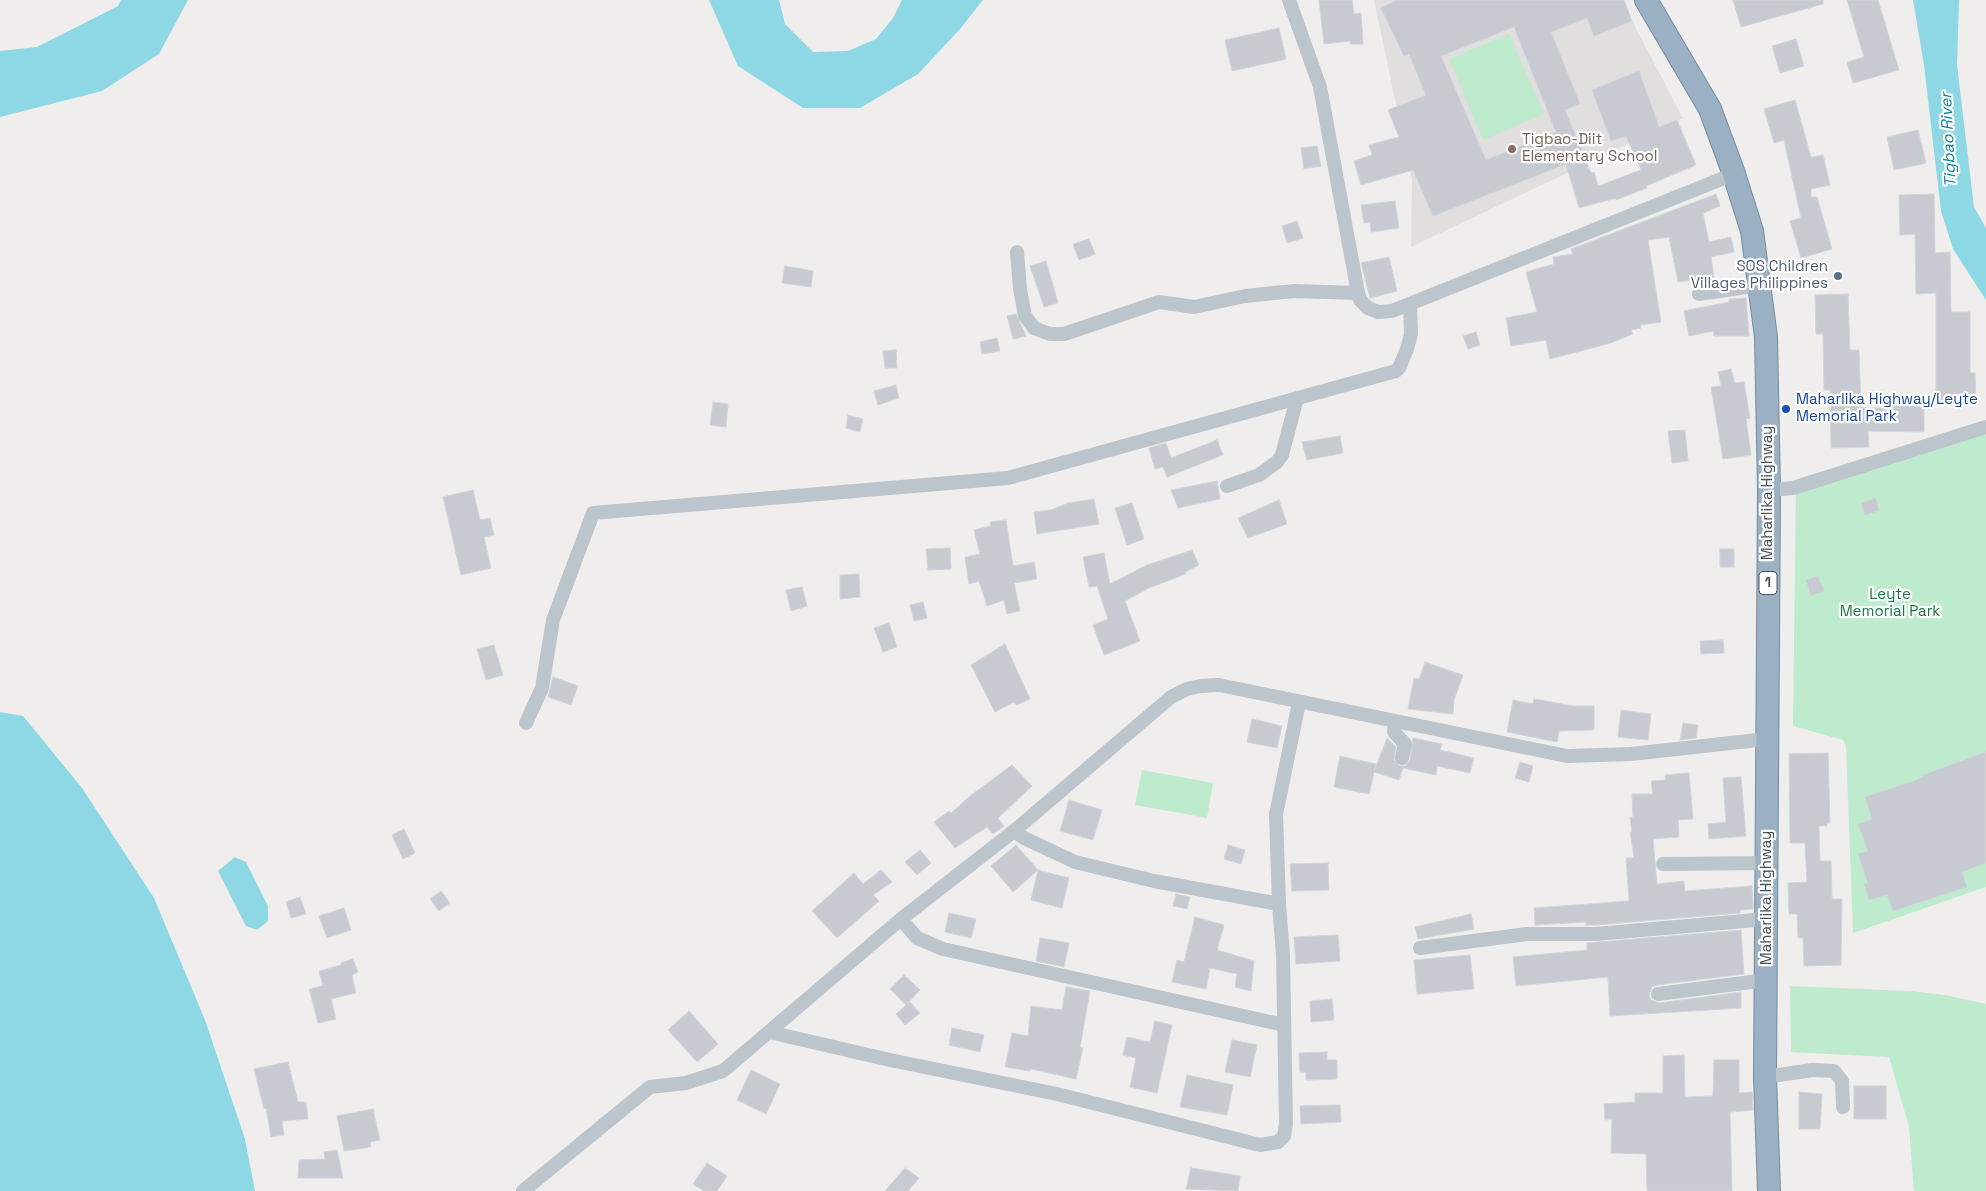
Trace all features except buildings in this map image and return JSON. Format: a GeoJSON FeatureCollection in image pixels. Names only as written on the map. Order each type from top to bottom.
{"type":"FeatureCollection","features":[{"type":"Feature","properties":{"kind":"highway","name":"Maharlika Highway"},"geometry":{"type":"LineString","coordinates":[[1646,0],[1710,109],[1734,174],[1752,231],[1766,337],[1769,490],[1768,863],[1765,1077],[1768,1191]]}},
{"type":"Feature","properties":{"kind":"street"},"geometry":{"type":"LineString","coordinates":[[1289,0],[1320,87],[1358,293],[1360,300],[1368,308],[1378,312],[1410,304],[1734,174]]}},
{"type":"Feature","properties":{"kind":"street"},"geometry":{"type":"LineString","coordinates":[[1017,252],[1020,289],[1026,316],[1034,328],[1050,334],[1064,334],[1159,302],[1194,306],[1245,296],[1294,291],[1358,293]]}},
{"type":"Feature","properties":{"kind":"street"},"geometry":{"type":"LineString","coordinates":[[1699,294],[1760,285]]}},
{"type":"Feature","properties":{"kind":"street"},"geometry":{"type":"LineString","coordinates":[[526,722],[542,688],[553,620],[593,513],[1008,478],[1400,368],[1408,349],[1410,304]]}},
{"type":"Feature","properties":{"kind":"street"},"geometry":{"type":"LineString","coordinates":[[1227,486],[1259,475],[1277,462],[1282,455],[1297,398]]}},
{"type":"Feature","properties":{"kind":"street"},"geometry":{"type":"LineString","coordinates":[[1769,490],[1793,488],[1986,427]]}},
{"type":"Feature","properties":{"kind":"street"},"geometry":{"type":"LineString","coordinates":[[523,1191],[650,1088],[686,1083],[723,1071],[901,919],[1014,831],[1158,707],[1171,697],[1187,689],[1219,685],[1299,703],[1567,756],[1631,754],[1767,739]]}},
{"type":"Feature","properties":{"kind":"street"},"geometry":{"type":"LineString","coordinates":[[769,1032],[890,1060],[1057,1094],[1260,1145],[1271,1145],[1281,1140],[1286,1124],[1283,955],[1276,814],[1299,703]]}},
{"type":"Feature","properties":{"kind":"street"},"geometry":{"type":"LineString","coordinates":[[1395,722],[1394,732],[1405,744],[1402,758]]}},
{"type":"Feature","properties":{"kind":"street"},"geometry":{"type":"LineString","coordinates":[[1014,831],[1024,838],[1075,862],[1154,881],[1279,904]]}},
{"type":"Feature","properties":{"kind":"street"},"geometry":{"type":"LineString","coordinates":[[1664,864],[1768,863]]}},
{"type":"Feature","properties":{"kind":"street"},"geometry":{"type":"LineString","coordinates":[[1420,948],[1527,934],[1596,934],[1767,918]]}},
{"type":"Feature","properties":{"kind":"street"},"geometry":{"type":"LineString","coordinates":[[901,919],[917,938],[943,950],[1284,1025]]}},
{"type":"Feature","properties":{"kind":"street"},"geometry":{"type":"LineString","coordinates":[[1658,994],[1767,980]]}},
{"type":"Feature","properties":{"kind":"street"},"geometry":{"type":"LineString","coordinates":[[1765,1077],[1812,1070],[1834,1072],[1842,1081],[1843,1107]]}},
{"type":"Feature","properties":{"kind":"shaded area","name":"Tigbao-Diit Elementary School"},"geometry":{"type":"Polygon","coordinates":[[[1374,0],[1621,0],[1683,118],[1411,247],[1412,180],[1374,0]]]}},
{"type":"Feature","properties":{"kind":"green space"},"geometry":{"type":"Polygon","coordinates":[[[1509,34],[1544,114],[1483,140],[1449,59],[1509,34]]]}},
{"type":"Feature","properties":{"kind":"green space","name":"Leyte Memorial Park"},"geometry":{"type":"Polygon","coordinates":[[[1986,425],[1986,887],[1853,933],[1846,746],[1843,740],[1793,726],[1796,480],[1986,425]]]}},
{"type":"Feature","properties":{"kind":"green space"},"geometry":{"type":"Polygon","coordinates":[[[1142,770],[1213,783],[1207,818],[1135,805],[1142,770]]]}},
{"type":"Feature","properties":{"kind":"green space"},"geometry":{"type":"Polygon","coordinates":[[[1790,986],[1910,991],[1945,995],[1986,1004],[1986,1191],[1914,1191],[1909,1127],[1889,1057],[1791,1052],[1790,986]]]}},
{"type":"Feature","properties":{"kind":"water"},"geometry":{"type":"Polygon","coordinates":[[[121,0],[188,0],[159,54],[102,91],[0,117],[0,51],[37,47],[118,6],[121,0]]]}},
{"type":"Feature","properties":{"kind":"water"},"geometry":{"type":"Polygon","coordinates":[[[709,0],[779,0],[785,24],[813,52],[848,51],[876,39],[893,18],[902,0],[983,0],[960,29],[918,74],[860,108],[803,108],[738,66],[709,0]]]}},
{"type":"Feature","properties":{"kind":"water","name":"Tigbao River"},"geometry":{"type":"Polygon","coordinates":[[[1913,0],[1959,0],[1957,65],[1974,207],[1986,228],[1986,300],[1953,249],[1941,211],[1924,65],[1913,0]]]}},
{"type":"Feature","properties":{"kind":"water"},"geometry":{"type":"Polygon","coordinates":[[[0,712],[23,716],[82,788],[154,898],[205,1020],[245,1139],[255,1191],[0,1191],[0,712]]]}},
{"type":"Feature","properties":{"kind":"water"},"geometry":{"type":"Polygon","coordinates":[[[235,857],[246,862],[268,906],[268,921],[257,930],[246,926],[218,871],[235,857]]]}},
{"type":"Feature","properties":{"kind":"place","name":"Tigbao-Diit Elementary School"},"geometry":{"type":"Point","coordinates":[1512,149]}},
{"type":"Feature","properties":{"kind":"place","name":"SOS Children Villages Philippines"},"geometry":{"type":"Point","coordinates":[1838,276]}},
{"type":"Feature","properties":{"kind":"place","name":"Maharlika Highway/Leyte Memorial Park"},"geometry":{"type":"Point","coordinates":[1786,409]}}]}
